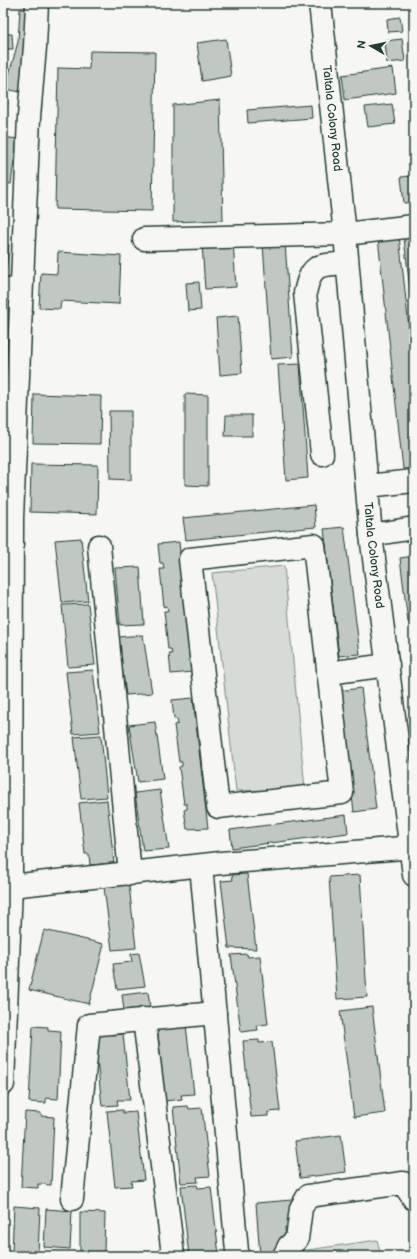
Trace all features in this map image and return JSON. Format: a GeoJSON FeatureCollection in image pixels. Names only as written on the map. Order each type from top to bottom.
{"type":"FeatureCollection","features":[{"type":"Feature","properties":{"kind":"street"},"geometry":{"type":"LineString","coordinates":[[3,1084],[11,886],[8,517],[12,289],[29,117],[37,3]]}},
{"type":"Feature","properties":{"kind":"street","name":"Taltala Colony Road"},"geometry":{"type":"LineString","coordinates":[[320,3],[345,234],[371,535],[388,665],[409,792],[414,875]]}},
{"type":"Feature","properties":{"kind":"street"},"geometry":{"type":"LineString","coordinates":[[144,239],[345,234],[414,226]]}},
{"type":"Feature","properties":{"kind":"street"},"geometry":{"type":"LineString","coordinates":[[322,454],[305,293],[308,279],[313,270],[319,266],[347,263]]}},
{"type":"Feature","properties":{"kind":"street"},"geometry":{"type":"LineString","coordinates":[[367,486],[414,481]]}},
{"type":"Feature","properties":{"kind":"street"},"geometry":{"type":"LineString","coordinates":[[371,535],[414,528]]}},
{"type":"Feature","properties":{"kind":"street"},"geometry":{"type":"LineString","coordinates":[[314,545],[328,673],[342,793],[218,807],[190,559],[314,545]]}},
{"type":"Feature","properties":{"kind":"street"},"geometry":{"type":"LineString","coordinates":[[99,546],[130,874]]}},
{"type":"Feature","properties":{"kind":"street"},"geometry":{"type":"LineString","coordinates":[[328,673],[388,665]]}},
{"type":"Feature","properties":{"kind":"street"},"geometry":{"type":"LineString","coordinates":[[11,886],[201,866],[412,847]]}},
{"type":"Feature","properties":{"kind":"street"},"geometry":{"type":"LineString","coordinates":[[201,866],[237,1251]]}},
{"type":"Feature","properties":{"kind":"street"},"geometry":{"type":"LineString","coordinates":[[72,1199],[89,1025],[215,1013]]}},
{"type":"Feature","properties":{"kind":"street"},"geometry":{"type":"LineString","coordinates":[[144,1019],[173,1255]]}},
{"type":"Feature","properties":{"kind":"street"},"geometry":{"type":"LineString","coordinates":[[284,1256],[289,1246],[297,1239],[301,1208],[308,1196],[403,1183],[414,1199]]}},
{"type":"Feature","properties":{"kind":"shaded area"},"geometry":{"type":"Polygon","coordinates":[[[284,566],[305,789],[236,791],[212,573],[284,566]]]}},
{"type":"Feature","properties":{"kind":"shaded area"},"geometry":{"type":"Polygon","coordinates":[[[377,1240],[381,1256],[295,1256],[294,1252],[377,1240]]]}},
{"type":"Feature","properties":{"kind":"building"},"geometry":{"type":"Polygon","coordinates":[[[20,9],[32,9],[21,92],[5,89],[18,42],[20,9]]]}},
{"type":"Feature","properties":{"kind":"building"},"geometry":{"type":"Polygon","coordinates":[[[400,17],[402,31],[388,32],[387,19],[400,17]]]}},
{"type":"Feature","properties":{"kind":"building"},"geometry":{"type":"Polygon","coordinates":[[[3,34],[12,34],[13,49],[3,49],[3,34]]]}},
{"type":"Feature","properties":{"kind":"building"},"geometry":{"type":"Polygon","coordinates":[[[226,39],[231,76],[202,81],[197,43],[226,39]]]}},
{"type":"Feature","properties":{"kind":"building"},"geometry":{"type":"Polygon","coordinates":[[[402,39],[405,61],[387,63],[385,41],[402,39]]]}},
{"type":"Feature","properties":{"kind":"building"},"geometry":{"type":"Polygon","coordinates":[[[90,51],[155,52],[152,211],[55,209],[58,68],[89,69],[90,51]]]}},
{"type":"Feature","properties":{"kind":"building"},"geometry":{"type":"Polygon","coordinates":[[[393,68],[396,93],[345,100],[342,75],[393,68]]]}},
{"type":"Feature","properties":{"kind":"building"},"geometry":{"type":"Polygon","coordinates":[[[220,100],[223,220],[173,222],[173,105],[220,100]]]}},
{"type":"Feature","properties":{"kind":"building"},"geometry":{"type":"Polygon","coordinates":[[[3,101],[8,102],[4,119],[3,118],[3,101]]]}},
{"type":"Feature","properties":{"kind":"building"},"geometry":{"type":"Polygon","coordinates":[[[392,104],[395,124],[368,127],[365,107],[392,104]]]}},
{"type":"Feature","properties":{"kind":"building"},"geometry":{"type":"Polygon","coordinates":[[[311,105],[312,118],[248,123],[247,110],[311,105]]]}},
{"type":"Feature","properties":{"kind":"building"},"geometry":{"type":"Polygon","coordinates":[[[414,116],[414,152],[409,152],[414,116]]]}},
{"type":"Feature","properties":{"kind":"building"},"geometry":{"type":"Polygon","coordinates":[[[3,137],[17,139],[11,184],[3,183],[3,137]]]}},
{"type":"Feature","properties":{"kind":"building"},"geometry":{"type":"Polygon","coordinates":[[[414,176],[414,202],[404,203],[401,177],[414,176]]]}},
{"type":"Feature","properties":{"kind":"building"},"geometry":{"type":"Polygon","coordinates":[[[3,186],[8,187],[3,224],[3,186]]]}},
{"type":"Feature","properties":{"kind":"building"},"geometry":{"type":"Polygon","coordinates":[[[399,236],[414,374],[414,468],[403,469],[378,238],[399,236]]]}},
{"type":"Feature","properties":{"kind":"building"},"geometry":{"type":"Polygon","coordinates":[[[414,236],[414,307],[412,307],[404,238],[414,236]]]}},
{"type":"Feature","properties":{"kind":"building"},"geometry":{"type":"Polygon","coordinates":[[[233,241],[236,287],[205,289],[202,243],[233,241]]]}},
{"type":"Feature","properties":{"kind":"building"},"geometry":{"type":"Polygon","coordinates":[[[285,243],[293,357],[271,359],[263,244],[285,243]]]}},
{"type":"Feature","properties":{"kind":"building"},"geometry":{"type":"Polygon","coordinates":[[[3,244],[9,245],[6,271],[3,271],[3,244]]]}},
{"type":"Feature","properties":{"kind":"building"},"geometry":{"type":"Polygon","coordinates":[[[58,252],[121,256],[119,304],[61,301],[60,309],[39,308],[41,273],[57,274],[58,252]]]}},
{"type":"Feature","properties":{"kind":"building"},"geometry":{"type":"Polygon","coordinates":[[[199,282],[201,310],[188,311],[186,283],[199,282]]]}},
{"type":"Feature","properties":{"kind":"building"},"geometry":{"type":"Polygon","coordinates":[[[3,296],[18,297],[14,381],[3,381],[3,296]]]}},
{"type":"Feature","properties":{"kind":"building"},"geometry":{"type":"Polygon","coordinates":[[[238,316],[242,373],[220,375],[216,318],[238,316]]]}},
{"type":"Feature","properties":{"kind":"building"},"geometry":{"type":"Polygon","coordinates":[[[300,364],[308,478],[286,480],[278,365],[300,364]]]}},
{"type":"Feature","properties":{"kind":"building"},"geometry":{"type":"Polygon","coordinates":[[[34,394],[101,396],[100,444],[33,443],[34,394]]]}},
{"type":"Feature","properties":{"kind":"building"},"geometry":{"type":"Polygon","coordinates":[[[185,394],[208,395],[208,486],[185,485],[185,394]]]}},
{"type":"Feature","properties":{"kind":"building"},"geometry":{"type":"Polygon","coordinates":[[[109,411],[131,411],[131,480],[110,479],[109,411]]]}},
{"type":"Feature","properties":{"kind":"building"},"geometry":{"type":"Polygon","coordinates":[[[226,415],[252,415],[252,436],[225,436],[226,415]]]}},
{"type":"Feature","properties":{"kind":"building"},"geometry":{"type":"Polygon","coordinates":[[[31,464],[98,465],[97,514],[30,512],[31,464]]]}},
{"type":"Feature","properties":{"kind":"building"},"geometry":{"type":"Polygon","coordinates":[[[314,505],[316,527],[186,540],[183,518],[314,505]]]}},
{"type":"Feature","properties":{"kind":"building"},"geometry":{"type":"Polygon","coordinates":[[[344,527],[360,654],[339,656],[324,529],[344,527]]]}},
{"type":"Feature","properties":{"kind":"building"},"geometry":{"type":"Polygon","coordinates":[[[81,538],[88,601],[62,603],[55,540],[81,538]]]}},
{"type":"Feature","properties":{"kind":"building"},"geometry":{"type":"Polygon","coordinates":[[[179,542],[192,672],[171,674],[169,654],[172,654],[171,649],[168,649],[164,611],[168,611],[167,606],[164,607],[160,569],[164,569],[163,563],[160,563],[158,544],[179,542]]]}},
{"type":"Feature","properties":{"kind":"building"},"geometry":{"type":"Polygon","coordinates":[[[414,556],[414,621],[408,622],[400,558],[414,556]]]}},
{"type":"Feature","properties":{"kind":"building"},"geometry":{"type":"Polygon","coordinates":[[[140,567],[144,624],[120,625],[115,568],[140,567]]]}},
{"type":"Feature","properties":{"kind":"building"},"geometry":{"type":"Polygon","coordinates":[[[88,604],[95,665],[68,667],[62,605],[88,604]]]}},
{"type":"Feature","properties":{"kind":"building"},"geometry":{"type":"Polygon","coordinates":[[[143,635],[152,693],[126,695],[118,637],[143,635]]]}},
{"type":"Feature","properties":{"kind":"building"},"geometry":{"type":"Polygon","coordinates":[[[93,670],[100,732],[73,734],[66,672],[93,670]]]}},
{"type":"Feature","properties":{"kind":"building"},"geometry":{"type":"Polygon","coordinates":[[[361,688],[376,809],[354,812],[339,691],[361,688]]]}},
{"type":"Feature","properties":{"kind":"building"},"geometry":{"type":"Polygon","coordinates":[[[193,698],[208,828],[187,829],[184,810],[187,809],[187,804],[184,804],[179,767],[182,766],[182,762],[179,762],[174,725],[178,724],[177,719],[174,719],[172,700],[193,698]]]}},
{"type":"Feature","properties":{"kind":"building"},"geometry":{"type":"Polygon","coordinates":[[[155,722],[163,779],[138,782],[129,725],[155,722]]]}},
{"type":"Feature","properties":{"kind":"building"},"geometry":{"type":"Polygon","coordinates":[[[101,735],[107,797],[81,799],[74,737],[101,735]]]}},
{"type":"Feature","properties":{"kind":"building"},"geometry":{"type":"Polygon","coordinates":[[[160,790],[169,849],[143,851],[135,793],[160,790]]]}},
{"type":"Feature","properties":{"kind":"building"},"geometry":{"type":"Polygon","coordinates":[[[107,800],[114,863],[90,865],[89,854],[85,854],[79,803],[107,800]]]}},
{"type":"Feature","properties":{"kind":"building"},"geometry":{"type":"Polygon","coordinates":[[[346,815],[348,833],[232,848],[230,830],[346,815]]]}},
{"type":"Feature","properties":{"kind":"building"},"geometry":{"type":"Polygon","coordinates":[[[247,874],[256,949],[229,948],[221,881],[233,880],[232,875],[247,874]]]}},
{"type":"Feature","properties":{"kind":"building"},"geometry":{"type":"Polygon","coordinates":[[[360,875],[367,997],[337,999],[329,877],[360,875]]]}},
{"type":"Feature","properties":{"kind":"building"},"geometry":{"type":"Polygon","coordinates":[[[129,885],[136,948],[112,950],[104,887],[129,885]]]}},
{"type":"Feature","properties":{"kind":"building"},"geometry":{"type":"Polygon","coordinates":[[[44,930],[104,944],[89,1004],[29,990],[44,930]]]}},
{"type":"Feature","properties":{"kind":"building"},"geometry":{"type":"Polygon","coordinates":[[[139,953],[145,986],[117,989],[113,964],[132,962],[131,954],[139,953]]]}},
{"type":"Feature","properties":{"kind":"building"},"geometry":{"type":"Polygon","coordinates":[[[247,954],[248,957],[260,956],[268,1024],[257,1025],[258,1030],[241,1032],[231,955],[247,954]]]}},
{"type":"Feature","properties":{"kind":"building"},"geometry":{"type":"Polygon","coordinates":[[[148,992],[150,1007],[124,1010],[122,995],[148,992]]]}},
{"type":"Feature","properties":{"kind":"building"},"geometry":{"type":"Polygon","coordinates":[[[372,1007],[385,1113],[354,1117],[340,1011],[372,1007]]]}},
{"type":"Feature","properties":{"kind":"building"},"geometry":{"type":"Polygon","coordinates":[[[157,1025],[186,1025],[194,1094],[181,1095],[182,1099],[165,1101],[157,1025]]]}},
{"type":"Feature","properties":{"kind":"building"},"geometry":{"type":"Polygon","coordinates":[[[33,1026],[48,1027],[48,1030],[61,1031],[58,1099],[46,1098],[46,1103],[29,1102],[33,1026]]]}},
{"type":"Feature","properties":{"kind":"building"},"geometry":{"type":"Polygon","coordinates":[[[112,1030],[113,1035],[123,1034],[130,1100],[117,1100],[118,1105],[102,1106],[94,1031],[112,1030]]]}},
{"type":"Feature","properties":{"kind":"building"},"geometry":{"type":"Polygon","coordinates":[[[259,1040],[259,1043],[272,1042],[280,1111],[268,1112],[268,1116],[251,1117],[243,1041],[259,1040]]]}},
{"type":"Feature","properties":{"kind":"building"},"geometry":{"type":"Polygon","coordinates":[[[188,1106],[189,1109],[202,1108],[210,1176],[197,1177],[198,1182],[181,1183],[173,1107],[188,1106]]]}},
{"type":"Feature","properties":{"kind":"building"},"geometry":{"type":"Polygon","coordinates":[[[123,1110],[123,1113],[136,1112],[144,1180],[131,1181],[132,1186],[115,1187],[107,1111],[123,1110]]]}},
{"type":"Feature","properties":{"kind":"building"},"geometry":{"type":"Polygon","coordinates":[[[25,1112],[41,1113],[41,1116],[54,1117],[51,1185],[38,1184],[38,1188],[21,1187],[25,1112]]]}},
{"type":"Feature","properties":{"kind":"building"},"geometry":{"type":"Polygon","coordinates":[[[341,1135],[346,1172],[300,1178],[295,1141],[341,1135]]]}},
{"type":"Feature","properties":{"kind":"building"},"geometry":{"type":"Polygon","coordinates":[[[197,1185],[198,1188],[211,1187],[219,1255],[189,1256],[181,1186],[197,1185]]]}},
{"type":"Feature","properties":{"kind":"building"},"geometry":{"type":"Polygon","coordinates":[[[304,1199],[306,1225],[285,1227],[287,1256],[260,1256],[256,1203],[304,1199]]]}},
{"type":"Feature","properties":{"kind":"building"},"geometry":{"type":"Polygon","coordinates":[[[14,1206],[40,1208],[38,1254],[12,1252],[14,1206]]]}},
{"type":"Feature","properties":{"kind":"building"},"geometry":{"type":"Polygon","coordinates":[[[46,1209],[72,1211],[70,1249],[44,1247],[46,1209]]]}},
{"type":"Feature","properties":{"kind":"building"},"geometry":{"type":"Polygon","coordinates":[[[80,1212],[105,1213],[104,1252],[80,1251],[80,1212]]]}}]}
